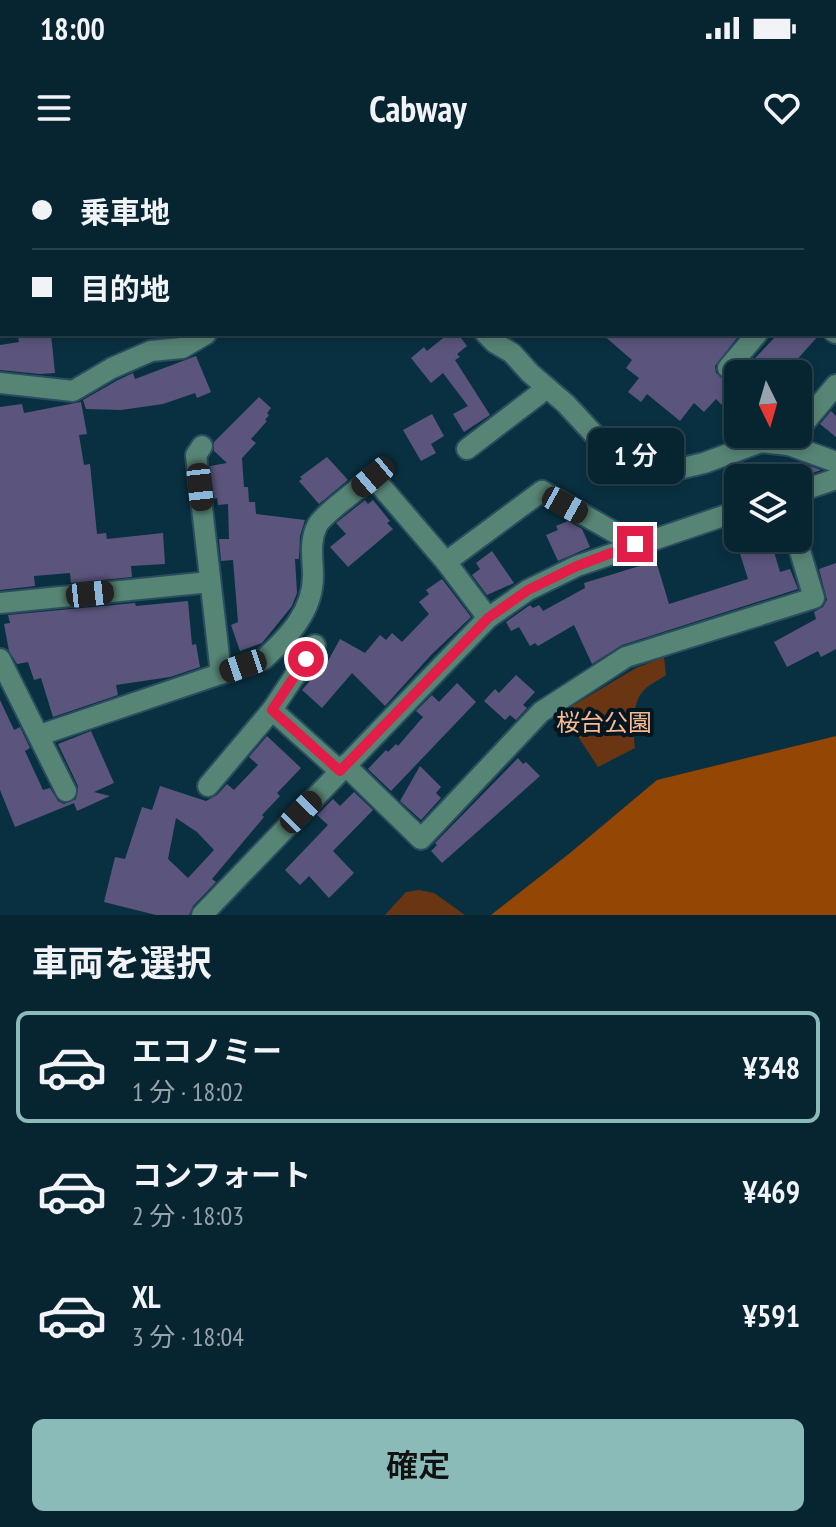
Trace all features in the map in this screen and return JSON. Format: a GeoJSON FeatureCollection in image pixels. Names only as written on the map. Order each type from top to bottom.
{"type":"FeatureCollection","features":[{"type":"Feature","properties":{"kind":"street"},"geometry":{"type":"LineString","coordinates":[[0,383],[73,391],[112,368],[151,351],[182,348],[203,336]]}},
{"type":"Feature","properties":{"kind":"street"},"geometry":{"type":"LineString","coordinates":[[488,336],[512,353],[602,443],[644,473],[666,472],[704,463],[761,442],[789,445],[836,462]]}},
{"type":"Feature","properties":{"kind":"street"},"geometry":{"type":"LineString","coordinates":[[735,360],[755,336]]}},
{"type":"Feature","properties":{"kind":"street"},"geometry":{"type":"LineString","coordinates":[[812,414],[836,385]]}},
{"type":"Feature","properties":{"kind":"street"},"geometry":{"type":"LineString","coordinates":[[467,449],[547,388]]}},
{"type":"Feature","properties":{"kind":"street"},"geometry":{"type":"LineString","coordinates":[[202,446],[196,455],[221,674]]}},
{"type":"Feature","properties":{"kind":"street"},"geometry":{"type":"LineString","coordinates":[[40,735],[264,659],[288,636],[310,602],[312,544],[317,524],[373,477],[446,562],[488,618]]}},
{"type":"Feature","properties":{"kind":"street"},"geometry":{"type":"LineString","coordinates":[[812,487],[836,479]]}},
{"type":"Feature","properties":{"kind":"street"},"geometry":{"type":"LineString","coordinates":[[446,562],[542,491],[635,544]]}},
{"type":"Feature","properties":{"kind":"street"},"geometry":{"type":"LineString","coordinates":[[202,915],[488,618],[528,590],[577,566],[724,515]]}},
{"type":"Feature","properties":{"kind":"street"},"geometry":{"type":"LineString","coordinates":[[272,710],[421,839],[541,712],[626,657],[814,598],[800,552]]}},
{"type":"Feature","properties":{"kind":"street"},"geometry":{"type":"LineString","coordinates":[[0,603],[210,582]]}},
{"type":"Feature","properties":{"kind":"street"},"geometry":{"type":"LineString","coordinates":[[208,786],[272,710],[315,645]]}},
{"type":"Feature","properties":{"kind":"street"},"geometry":{"type":"LineString","coordinates":[[0,659],[66,791]]}},
{"type":"Feature","properties":{"kind":"green space","name":"桜台公園"},"geometry":{"type":"Polygon","coordinates":[[[664,657],[666,675],[644,690],[637,702],[635,748],[598,767],[562,712],[636,668],[664,657]]]}},
{"type":"Feature","properties":{"kind":"green space"},"geometry":{"type":"Polygon","coordinates":[[[419,890],[434,893],[465,915],[385,915],[406,892],[419,890]]]}},
{"type":"Feature","properties":{"kind":"shaded area"},"geometry":{"type":"Polygon","coordinates":[[[836,736],[836,915],[491,915],[657,780],[836,736]]]}},
{"type":"Feature","properties":{"kind":"building"},"geometry":{"type":"Polygon","coordinates":[[[18,336],[51,336],[55,373],[0,370],[0,345],[19,342],[18,336]]]}},
{"type":"Feature","properties":{"kind":"building"},"geometry":{"type":"Polygon","coordinates":[[[446,336],[460,336],[467,346],[455,360],[490,415],[464,432],[453,414],[468,406],[443,373],[431,383],[411,358],[424,347],[427,351],[446,336]]]}},
{"type":"Feature","properties":{"kind":"building"},"geometry":{"type":"Polygon","coordinates":[[[604,336],[738,336],[715,366],[716,373],[724,380],[724,407],[716,399],[704,412],[694,403],[680,421],[647,394],[641,402],[628,392],[639,378],[626,368],[632,360],[604,336]]]}},
{"type":"Feature","properties":{"kind":"building"},"geometry":{"type":"Polygon","coordinates":[[[776,336],[818,336],[797,360],[753,360],[776,336]]]}},
{"type":"Feature","properties":{"kind":"building"},"geometry":{"type":"Polygon","coordinates":[[[196,356],[211,392],[197,398],[195,393],[163,404],[121,410],[86,409],[83,400],[118,380],[133,373],[135,379],[196,356]]]}},
{"type":"Feature","properties":{"kind":"building"},"geometry":{"type":"Polygon","coordinates":[[[259,397],[271,408],[267,421],[251,439],[256,443],[242,458],[244,487],[248,487],[249,502],[255,502],[256,514],[305,520],[300,536],[299,559],[295,559],[297,593],[292,606],[262,643],[240,651],[231,625],[238,622],[233,560],[221,561],[219,539],[229,539],[228,504],[218,505],[217,498],[214,499],[210,466],[227,463],[214,451],[214,442],[259,397]]]}},
{"type":"Feature","properties":{"kind":"building"},"geometry":{"type":"Polygon","coordinates":[[[81,402],[87,434],[79,435],[84,465],[90,464],[97,534],[106,533],[107,539],[163,533],[165,564],[131,566],[132,577],[71,583],[70,573],[34,576],[35,586],[0,590],[0,407],[22,404],[24,413],[81,402]]]}},
{"type":"Feature","properties":{"kind":"building"},"geometry":{"type":"Polygon","coordinates":[[[831,411],[836,416],[836,437],[820,424],[831,411]]]}},
{"type":"Feature","properties":{"kind":"building"},"geometry":{"type":"Polygon","coordinates":[[[432,414],[444,436],[431,444],[436,453],[421,461],[403,430],[432,414]]]}},
{"type":"Feature","properties":{"kind":"building"},"geometry":{"type":"Polygon","coordinates":[[[327,457],[348,480],[319,504],[299,481],[327,457]]]}},
{"type":"Feature","properties":{"kind":"building"},"geometry":{"type":"Polygon","coordinates":[[[365,500],[368,504],[373,500],[393,529],[348,567],[330,547],[346,534],[336,523],[365,500]]]}},
{"type":"Feature","properties":{"kind":"building"},"geometry":{"type":"Polygon","coordinates":[[[568,521],[582,529],[590,547],[558,561],[546,535],[568,521]]]}},
{"type":"Feature","properties":{"kind":"building"},"geometry":{"type":"Polygon","coordinates":[[[492,551],[514,583],[487,595],[472,575],[480,569],[476,563],[492,551]]]}},
{"type":"Feature","properties":{"kind":"building"},"geometry":{"type":"Polygon","coordinates":[[[739,552],[774,552],[780,572],[790,569],[798,589],[622,645],[592,664],[574,625],[538,646],[535,643],[530,646],[519,627],[511,631],[506,622],[530,605],[533,608],[539,605],[543,611],[585,588],[584,583],[656,561],[669,604],[748,579],[739,552]]]}},
{"type":"Feature","properties":{"kind":"building"},"geometry":{"type":"Polygon","coordinates":[[[836,563],[836,649],[821,657],[818,651],[787,667],[774,642],[816,619],[814,612],[823,607],[827,600],[819,569],[836,563]]]}},
{"type":"Feature","properties":{"kind":"building"},"geometry":{"type":"Polygon","coordinates":[[[442,579],[471,617],[385,706],[352,673],[322,708],[302,690],[328,661],[340,639],[365,653],[380,635],[386,640],[392,633],[402,642],[429,614],[419,602],[429,594],[426,590],[442,579]]]}},
{"type":"Feature","properties":{"kind":"building"},"geometry":{"type":"Polygon","coordinates":[[[188,601],[192,645],[196,644],[200,667],[170,677],[116,685],[118,695],[53,717],[41,678],[34,680],[28,662],[17,664],[9,651],[4,624],[10,623],[8,615],[188,601]]]}},
{"type":"Feature","properties":{"kind":"building"},"geometry":{"type":"Polygon","coordinates":[[[516,675],[535,692],[523,705],[527,708],[516,720],[510,715],[505,720],[484,701],[495,689],[499,693],[516,675]]]}},
{"type":"Feature","properties":{"kind":"building"},"geometry":{"type":"Polygon","coordinates":[[[457,683],[476,702],[391,791],[368,769],[386,750],[388,752],[396,744],[398,746],[423,717],[416,711],[432,695],[439,702],[457,683]]]}},
{"type":"Feature","properties":{"kind":"building"},"geometry":{"type":"Polygon","coordinates":[[[0,700],[14,730],[20,727],[30,748],[25,751],[43,790],[50,788],[58,801],[64,804],[76,799],[78,786],[58,744],[91,731],[114,783],[94,792],[110,796],[77,811],[74,803],[15,827],[0,790],[0,700]]]}},
{"type":"Feature","properties":{"kind":"building"},"geometry":{"type":"Polygon","coordinates":[[[267,736],[301,768],[277,793],[280,796],[212,879],[216,882],[193,906],[189,915],[156,915],[104,902],[115,857],[125,859],[142,807],[152,810],[160,786],[206,801],[227,784],[234,790],[258,765],[249,757],[267,736]],[[176,818],[168,859],[188,878],[214,850],[197,832],[176,818]]]}},
{"type":"Feature","properties":{"kind":"building"},"geometry":{"type":"Polygon","coordinates":[[[518,758],[540,776],[442,863],[431,851],[437,845],[435,843],[518,758]]]}},
{"type":"Feature","properties":{"kind":"building"},"geometry":{"type":"Polygon","coordinates":[[[420,766],[441,787],[436,793],[441,798],[421,820],[400,801],[420,766]]]}},
{"type":"Feature","properties":{"kind":"building"},"geometry":{"type":"Polygon","coordinates":[[[354,792],[373,810],[333,851],[354,873],[329,898],[309,876],[300,885],[285,870],[328,825],[317,815],[333,799],[340,806],[354,792]]]}},
{"type":"Feature","properties":{"kind":"route"},"geometry":{"type":"LineString","coordinates":[[306,659],[272,710],[340,771],[488,618],[528,590],[577,566],[635,544]]}}]}
